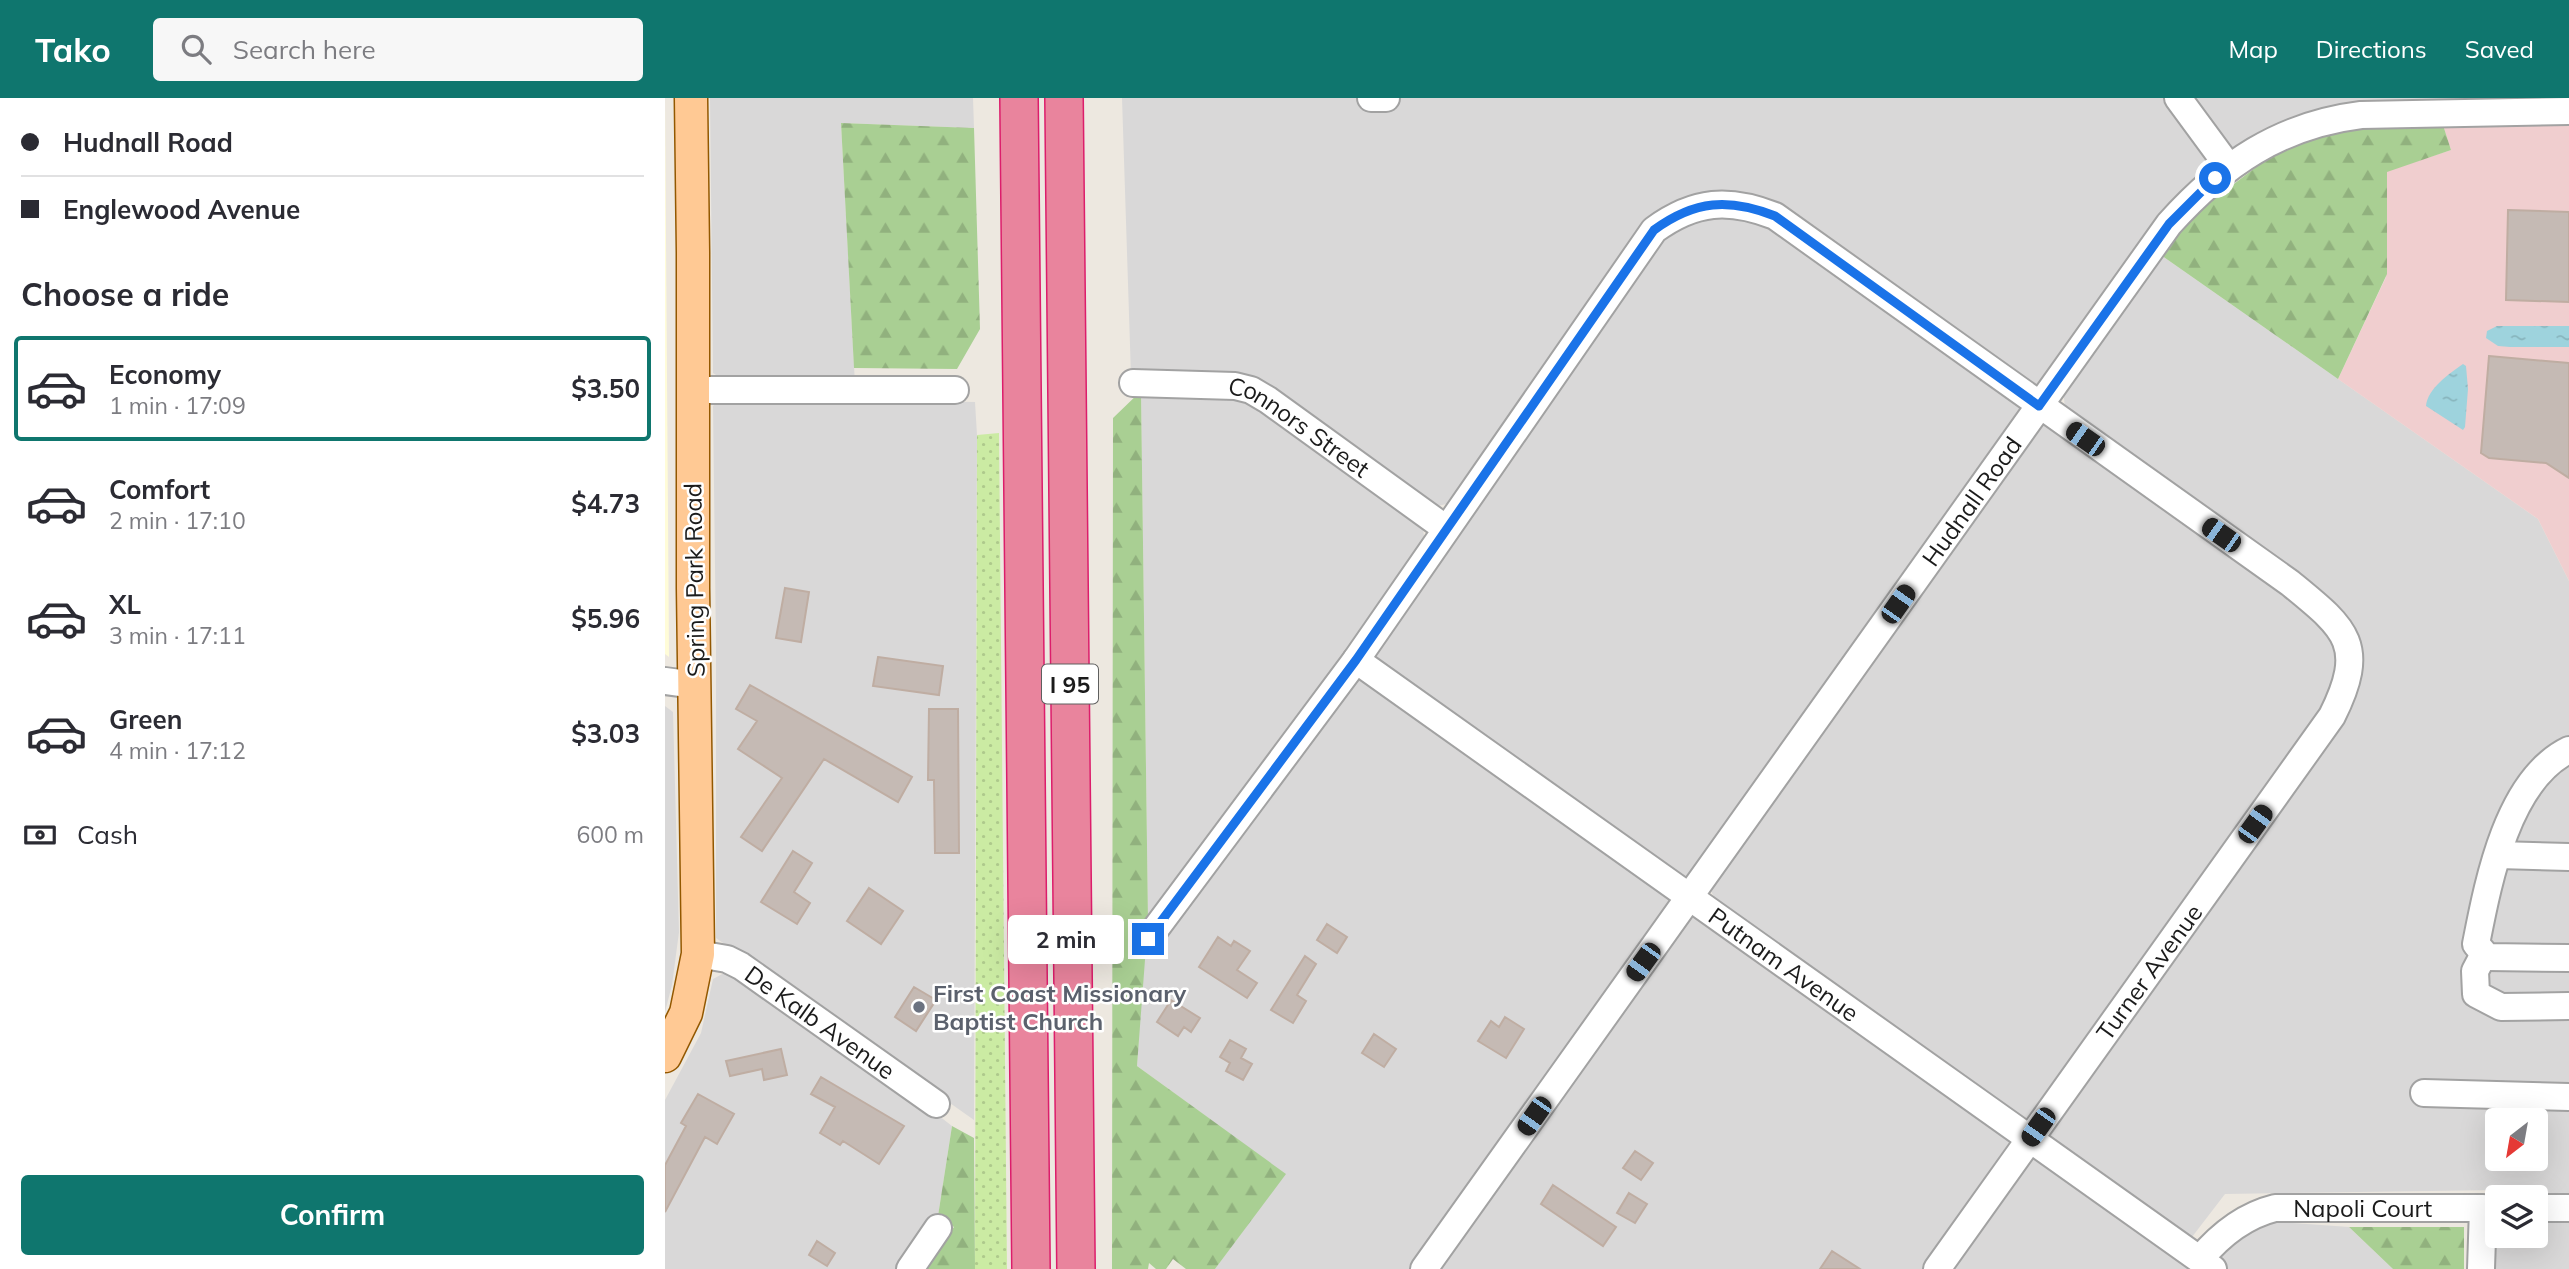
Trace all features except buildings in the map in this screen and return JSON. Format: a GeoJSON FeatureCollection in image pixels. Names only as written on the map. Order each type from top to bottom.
{"type":"FeatureCollection","features":[{"type":"Feature","properties":{"kind":"highway","name":"I 95"},"geometry":{"type":"LineString","coordinates":[[1020,98],[1031,1269]]}},
{"type":"Feature","properties":{"kind":"highway","name":"I 95"},"geometry":{"type":"LineString","coordinates":[[1064,98],[1076,1269]]}},
{"type":"Feature","properties":{"kind":"main road","name":"Spring Park Road"},"geometry":{"type":"LineString","coordinates":[[665,1056],[687,1013],[698,954],[680,683],[692,390],[691,98]]}},
{"type":"Feature","properties":{"kind":"street"},"geometry":{"type":"LineString","coordinates":[[1371,98],[1386,98]]}},
{"type":"Feature","properties":{"kind":"street"},"geometry":{"type":"LineString","coordinates":[[2178,98],[2228,166]]}},
{"type":"Feature","properties":{"kind":"street","name":"Hudnall Road"},"geometry":{"type":"LineString","coordinates":[[1424,1269],[2169,224],[2190,201],[2228,166],[2280,137],[2333,118],[2361,115],[2569,111]]}},
{"type":"Feature","properties":{"kind":"street"},"geometry":{"type":"LineString","coordinates":[[1148,939],[1356,660],[1654,230],[1670,218],[1691,208],[1729,204],[1775,216],[2039,406]]}},
{"type":"Feature","properties":{"kind":"street","name":"Connors Street"},"geometry":{"type":"LineString","coordinates":[[1133,383],[1235,386],[1251,390],[1445,528]]}},
{"type":"Feature","properties":{"kind":"street"},"geometry":{"type":"LineString","coordinates":[[692,390],[955,390]]}},
{"type":"Feature","properties":{"kind":"street","name":"Turner Avenue"},"geometry":{"type":"LineString","coordinates":[[1937,1269],[2332,716],[2343,694],[2350,668],[2349,648],[2332,618],[2290,583],[2039,406]]}},
{"type":"Feature","properties":{"kind":"street","name":"Putnam Avenue"},"geometry":{"type":"LineString","coordinates":[[1356,660],[2206,1264]]}},
{"type":"Feature","properties":{"kind":"street"},"geometry":{"type":"LineString","coordinates":[[2569,750],[2550,761],[2534,779],[2513,815],[2489,877],[2476,944],[2487,957],[2569,958]]}},
{"type":"Feature","properties":{"kind":"street"},"geometry":{"type":"LineString","coordinates":[[2498,855],[2569,857]]}},
{"type":"Feature","properties":{"kind":"street","name":"De Kalb Avenue"},"geometry":{"type":"LineString","coordinates":[[698,954],[727,959],[741,966],[936,1104]]}},
{"type":"Feature","properties":{"kind":"street"},"geometry":{"type":"LineString","coordinates":[[2484,954],[2475,971],[2476,994],[2501,1007],[2569,1006]]}},
{"type":"Feature","properties":{"kind":"street"},"geometry":{"type":"LineString","coordinates":[[2424,1093],[2569,1097]]}},
{"type":"Feature","properties":{"kind":"street","name":"Napoli Court"},"geometry":{"type":"LineString","coordinates":[[2206,1264],[2215,1241],[2230,1228],[2245,1219],[2274,1209],[2485,1208]]}},
{"type":"Feature","properties":{"kind":"street"},"geometry":{"type":"LineString","coordinates":[[2548,1208],[2569,1208]]}},
{"type":"Feature","properties":{"kind":"street"},"geometry":{"type":"LineString","coordinates":[[910,1269],[938,1228]]}},
{"type":"Feature","properties":{"kind":"street","name":"Napoli Court"},"geometry":{"type":"LineString","coordinates":[[2481,1269],[2485,1242]]}},
{"type":"Feature","properties":{"kind":"shaded area"},"geometry":{"type":"Polygon","coordinates":[[[665,98],[669,657],[665,654],[665,98]]]}},
{"type":"Feature","properties":{"kind":"shaded area"},"geometry":{"type":"Polygon","coordinates":[[[710,98],[973,98],[974,128],[841,123],[855,384],[727,382],[713,373],[710,98]]]}},
{"type":"Feature","properties":{"kind":"shaded area"},"geometry":{"type":"Polygon","coordinates":[[[1122,98],[1358,98],[1392,106],[1401,98],[2167,98],[2209,163],[2037,388],[1727,194],[1696,194],[1664,210],[1450,503],[1438,506],[1424,504],[1261,387],[1131,376],[1122,98]]]}},
{"type":"Feature","properties":{"kind":"shaded area"},"geometry":{"type":"Polygon","coordinates":[[[2193,98],[2569,98],[2375,105],[2232,148],[2222,143],[2193,98]]]}},
{"type":"Feature","properties":{"kind":"shaded area"},"geometry":{"type":"Polygon","coordinates":[[[2569,117],[2569,581],[2538,519],[2338,379],[2386,277],[2387,171],[2451,150],[2443,125],[2569,117]]]}},
{"type":"Feature","properties":{"kind":"shaded area"},"geometry":{"type":"Polygon","coordinates":[[[1717,212],[1775,224],[2022,403],[2024,410],[1696,876],[1684,879],[1380,668],[1374,655],[1667,229],[1717,212]]]}},
{"type":"Feature","properties":{"kind":"shaded area"},"geometry":{"type":"Polygon","coordinates":[[[2158,253],[2538,519],[2569,581],[2569,1269],[2492,1269],[2492,1248],[2548,1248],[2548,1185],[2485,1185],[2485,1190],[2225,1194],[2192,1237],[2177,1236],[2050,1142],[2046,1133],[2335,723],[2354,641],[2065,409],[2063,387],[2158,253]]]}},
{"type":"Feature","properties":{"kind":"shaded area"},"geometry":{"type":"Polygon","coordinates":[[[1141,391],[1232,393],[1254,402],[1422,522],[1424,536],[1416,557],[1148,920],[1141,391]]]}},
{"type":"Feature","properties":{"kind":"shaded area"},"geometry":{"type":"Polygon","coordinates":[[[722,397],[975,402],[974,1120],[716,938],[713,406],[722,397]]]}},
{"type":"Feature","properties":{"kind":"shaded area"},"geometry":{"type":"Polygon","coordinates":[[[2047,424],[2304,605],[2333,640],[2338,662],[2331,700],[2031,1122],[2017,1121],[1715,899],[1711,891],[1712,882],[2034,426],[2047,424]]]}},
{"type":"Feature","properties":{"kind":"shaded area"},"geometry":{"type":"Polygon","coordinates":[[[1362,677],[1673,898],[1418,1269],[1215,1269],[1285,1174],[1137,1066],[1143,959],[1344,686],[1362,677]]]}},
{"type":"Feature","properties":{"kind":"shaded area"},"geometry":{"type":"Polygon","coordinates":[[[665,706],[673,712],[679,932],[672,985],[665,1012],[665,706]]]}},
{"type":"Feature","properties":{"kind":"shaded area"},"geometry":{"type":"Polygon","coordinates":[[[1697,915],[2009,1134],[2011,1145],[1926,1269],[1434,1269],[1685,918],[1697,915]]]}},
{"type":"Feature","properties":{"kind":"shaded area"},"geometry":{"type":"Polygon","coordinates":[[[726,972],[889,1077],[952,1126],[938,1216],[901,1269],[665,1269],[665,1100],[701,1033],[713,979],[726,972]]]}},
{"type":"Feature","properties":{"kind":"shaded area"},"geometry":{"type":"Polygon","coordinates":[[[2031,1156],[2045,1158],[2199,1269],[1946,1269],[2031,1156]]]}},
{"type":"Feature","properties":{"kind":"shaded area"},"geometry":{"type":"Polygon","coordinates":[[[2267,1221],[2349,1227],[2393,1269],[2224,1269],[2215,1253],[2267,1221]]]}},
{"type":"Feature","properties":{"kind":"green space"},"geometry":{"type":"Polygon","coordinates":[[[841,123],[974,128],[980,329],[957,369],[854,368],[841,123]]]}},
{"type":"Feature","properties":{"kind":"green space"},"geometry":{"type":"Polygon","coordinates":[[[2443,125],[2451,150],[2387,172],[2387,274],[2338,379],[2158,253],[2201,209],[2272,155],[2341,129],[2443,125]]]}},
{"type":"Feature","properties":{"kind":"green space"},"geometry":{"type":"Polygon","coordinates":[[[1141,391],[1148,920],[1137,1066],[1286,1174],[1215,1269],[1186,1269],[1173,1259],[1166,1269],[1156,1269],[1149,1263],[1148,1269],[1112,1269],[1113,418],[1141,391]]]}},
{"type":"Feature","properties":{"kind":"green space"},"geometry":{"type":"Polygon","coordinates":[[[999,433],[1007,1269],[975,1269],[977,435],[999,433]]]}},
{"type":"Feature","properties":{"kind":"green space"},"geometry":{"type":"Polygon","coordinates":[[[952,1126],[974,1138],[975,1269],[923,1269],[954,1227],[938,1216],[952,1126]]]}},
{"type":"Feature","properties":{"kind":"green space"},"geometry":{"type":"Polygon","coordinates":[[[2349,1227],[2464,1227],[2464,1269],[2393,1269],[2349,1227]]]}},
{"type":"Feature","properties":{"kind":"water"},"geometry":{"type":"Polygon","coordinates":[[[2497,326],[2569,326],[2569,347],[2498,346],[2486,338],[2487,331],[2497,326]]]}},
{"type":"Feature","properties":{"kind":"water"},"geometry":{"type":"Polygon","coordinates":[[[2463,364],[2466,366],[2468,389],[2463,430],[2426,406],[2435,388],[2463,364]]]}},
{"type":"Feature","properties":{"kind":"place","name":"First Coast Missionary Baptist Church"},"geometry":{"type":"Point","coordinates":[919,1007]}},
{"type":"Feature","properties":{"kind":"route"},"geometry":{"type":"LineString","coordinates":[[1148,939],[1356,660],[1654,230],[1670,218],[1691,208],[1729,204],[1775,216],[2039,406],[2169,224],[2215,178]]}}]}
